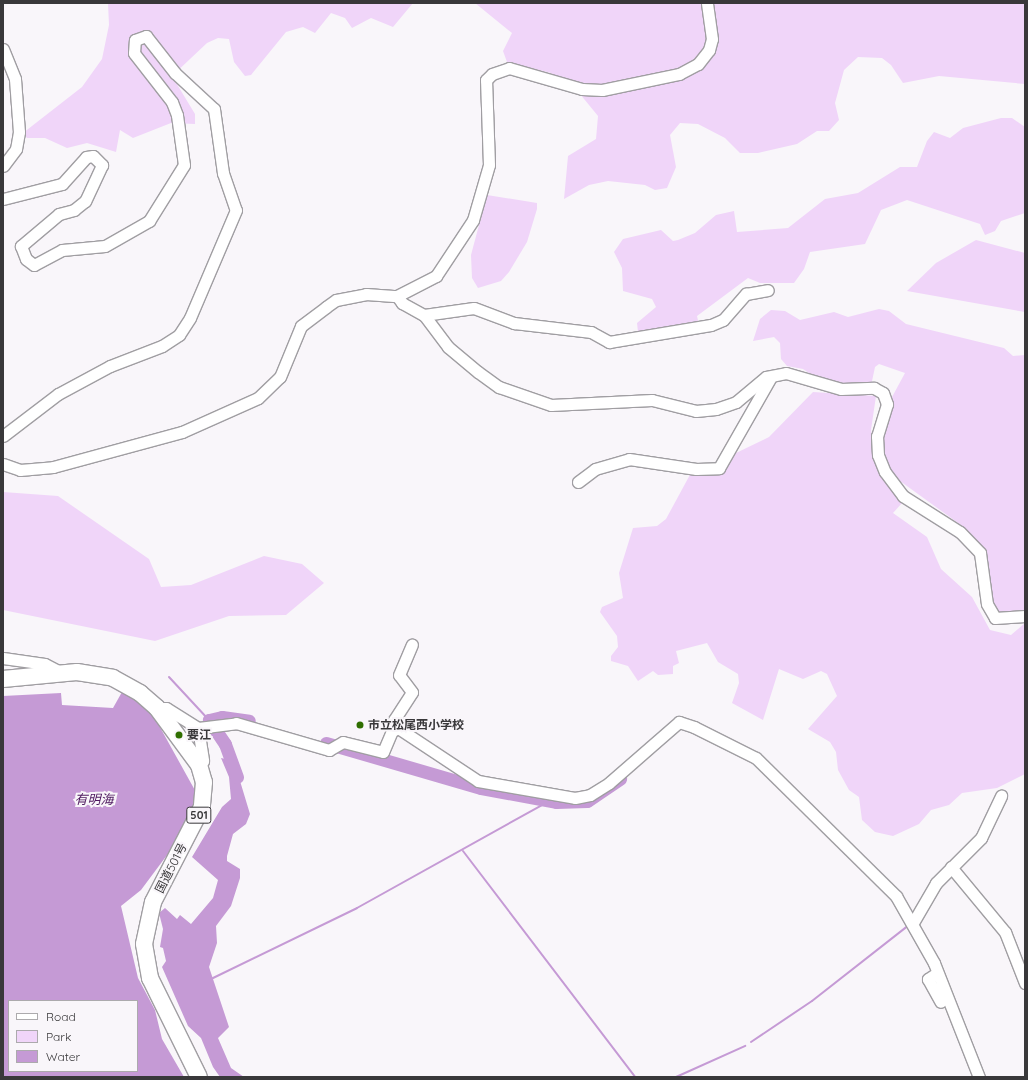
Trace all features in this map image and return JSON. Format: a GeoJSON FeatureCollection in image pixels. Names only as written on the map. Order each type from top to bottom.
{"type":"FeatureCollection","features":[{"type":"Feature","properties":{"kind":"highway","name":"国道501号"},"geometry":{"type":"LineString","coordinates":[[3,679],[62,673],[90,672],[114,678],[140,693],[157,708],[199,765],[204,782],[202,807],[153,902],[144,944],[150,978],[199,1077]]}},
{"type":"Feature","properties":{"kind":"street"},"geometry":{"type":"LineString","coordinates":[[3,464],[35,471],[195,427],[271,389],[280,378],[294,335],[336,300],[366,294],[397,296],[436,276],[473,220],[491,152],[486,80],[492,74],[509,68],[582,89],[602,90],[679,74],[698,64],[709,50],[712,39],[707,3]]}},
{"type":"Feature","properties":{"kind":"street"},"geometry":{"type":"LineString","coordinates":[[3,199],[62,184],[86,157],[93,156],[102,165],[85,201],[74,210],[59,214],[21,246],[26,259],[34,265],[62,250],[105,246],[149,221],[184,165],[177,115],[172,102],[134,53],[135,40],[146,36],[176,73],[214,109],[223,172],[236,210],[190,318],[179,335],[162,346],[110,366],[58,394],[3,436]]}},
{"type":"Feature","properties":{"kind":"street"},"geometry":{"type":"LineString","coordinates":[[3,49],[15,79],[20,132],[16,149],[3,166]]}},
{"type":"Feature","properties":{"kind":"street"},"geometry":{"type":"LineString","coordinates":[[424,315],[474,308],[514,323],[591,332],[609,342],[711,325],[723,320],[746,294],[768,290]]}},
{"type":"Feature","properties":{"kind":"street"},"geometry":{"type":"LineString","coordinates":[[397,296],[402,303],[424,315],[448,347],[478,372],[499,386],[551,404],[652,400],[696,411],[716,409],[736,402],[766,377],[792,373],[841,389],[874,388],[883,392],[887,404],[877,436],[878,455],[885,472],[903,496],[960,532],[980,553],[988,604],[995,618],[1025,616]]}},
{"type":"Feature","properties":{"kind":"street"},"geometry":{"type":"LineString","coordinates":[[578,482],[595,469],[629,459],[696,469],[719,468],[771,377]]}},
{"type":"Feature","properties":{"kind":"street"},"geometry":{"type":"LineString","coordinates":[[157,708],[166,708],[202,728],[229,723],[328,750],[343,742],[383,752],[394,728],[394,720],[412,692],[399,675],[412,645]]}},
{"type":"Feature","properties":{"kind":"street"},"geometry":{"type":"LineString","coordinates":[[3,658],[45,664],[62,673]]}},
{"type":"Feature","properties":{"kind":"street"},"geometry":{"type":"LineString","coordinates":[[394,728],[478,781],[576,798],[604,787],[665,732],[679,722],[686,723],[744,750],[767,768],[876,872],[914,921],[937,973],[979,1077]]}},
{"type":"Feature","properties":{"kind":"street"},"geometry":{"type":"LineString","coordinates":[[199,765],[203,760],[202,728]]}},
{"type":"Feature","properties":{"kind":"street"},"geometry":{"type":"LineString","coordinates":[[914,921],[936,883],[981,838],[1001,796]]}},
{"type":"Feature","properties":{"kind":"street"},"geometry":{"type":"LineString","coordinates":[[951,867],[1005,932],[1025,983]]}},
{"type":"Feature","properties":{"kind":"street"},"geometry":{"type":"LineString","coordinates":[[937,973],[928,979],[941,1002]]}},
{"type":"Feature","properties":{"kind":"green space"},"geometry":{"type":"Polygon","coordinates":[[[108,3],[413,3],[393,27],[371,18],[352,28],[345,18],[331,13],[315,33],[303,27],[286,32],[251,75],[245,76],[234,62],[229,39],[218,38],[207,43],[172,76],[195,114],[195,124],[171,123],[133,138],[120,130],[116,152],[87,143],[67,148],[45,138],[27,138],[23,133],[82,87],[102,59],[109,25],[108,3]]]}},
{"type":"Feature","properties":{"kind":"green space"},"geometry":{"type":"Polygon","coordinates":[[[475,3],[1025,3],[1025,84],[939,76],[903,83],[891,65],[882,58],[858,57],[844,70],[835,103],[839,120],[829,131],[817,131],[797,144],[758,153],[740,153],[725,138],[698,124],[680,123],[670,135],[676,167],[667,188],[655,190],[645,185],[608,181],[589,185],[564,199],[568,156],[596,139],[598,116],[580,94],[559,88],[551,73],[507,62],[503,51],[512,33],[475,3]]]}},
{"type":"Feature","properties":{"kind":"green space"},"geometry":{"type":"Polygon","coordinates":[[[1001,118],[1012,118],[1025,127],[1025,213],[1001,221],[995,231],[985,235],[980,224],[907,200],[881,210],[865,244],[810,252],[804,269],[794,283],[760,283],[748,278],[697,316],[699,325],[638,332],[637,323],[656,307],[652,299],[623,291],[622,268],[614,252],[623,239],[661,230],[673,241],[678,240],[695,233],[716,215],[734,211],[737,232],[788,228],[825,199],[858,193],[900,167],[917,167],[927,141],[934,132],[950,138],[963,128],[1001,118]]]}},
{"type":"Feature","properties":{"kind":"green space"},"geometry":{"type":"Polygon","coordinates":[[[487,195],[537,203],[537,209],[527,242],[509,272],[501,281],[478,288],[472,278],[471,255],[487,195]]]}},
{"type":"Feature","properties":{"kind":"green space"},"geometry":{"type":"Polygon","coordinates":[[[976,240],[1025,253],[1025,312],[907,291],[936,263],[976,240]]]}},
{"type":"Feature","properties":{"kind":"green space"},"geometry":{"type":"Polygon","coordinates":[[[879,309],[889,311],[906,324],[1004,348],[1013,356],[1025,355],[1025,611],[993,614],[980,547],[965,528],[900,481],[880,457],[878,423],[905,373],[879,364],[875,367],[871,386],[824,383],[803,369],[787,366],[781,359],[780,343],[774,337],[753,341],[760,319],[771,310],[785,311],[800,320],[834,312],[848,317],[879,309]]]}},
{"type":"Feature","properties":{"kind":"green space"},"geometry":{"type":"Polygon","coordinates":[[[813,392],[876,396],[871,430],[876,461],[903,502],[893,513],[927,537],[941,569],[972,597],[990,630],[1011,635],[1025,623],[1025,774],[997,788],[962,793],[949,805],[931,810],[919,824],[893,836],[875,832],[862,820],[859,797],[849,790],[838,770],[836,752],[830,742],[808,729],[837,696],[827,674],[821,671],[803,679],[779,669],[763,720],[732,703],[739,683],[738,674],[718,662],[707,643],[676,651],[679,663],[673,666],[673,674],[658,675],[653,671],[638,681],[628,666],[611,661],[611,656],[618,647],[617,636],[600,612],[602,607],[623,598],[619,573],[633,528],[657,526],[666,519],[692,471],[726,467],[736,453],[769,437],[813,392]]]}},
{"type":"Feature","properties":{"kind":"green space"},"geometry":{"type":"Polygon","coordinates":[[[3,492],[58,496],[149,559],[161,587],[191,585],[264,556],[302,564],[324,583],[286,615],[229,616],[155,641],[3,610],[3,492]]]}},
{"type":"Feature","properties":{"kind":"water","name":"有明海"},"geometry":{"type":"Polygon","coordinates":[[[122,692],[129,693],[151,711],[197,794],[182,835],[141,890],[121,906],[138,978],[155,1010],[162,1039],[184,1077],[3,1077],[3,696],[61,693],[62,705],[113,708],[122,692]]]}},
{"type":"Feature","properties":{"kind":"water"},"geometry":{"type":"Polygon","coordinates":[[[221,758],[234,761],[250,814],[246,824],[233,834],[227,856],[227,861],[240,869],[240,878],[231,906],[216,926],[217,943],[209,967],[229,1027],[218,1038],[231,1068],[244,1077],[220,1077],[213,1067],[201,1038],[188,1026],[162,967],[166,961],[163,948],[160,947],[163,929],[159,913],[165,908],[177,919],[180,915],[191,924],[213,898],[218,880],[192,857],[222,807],[231,799],[229,777],[221,758]]]}},
{"type":"Feature","properties":{"kind":"waterway"},"geometry":{"type":"LineString","coordinates":[[169,677],[209,720]]}},
{"type":"Feature","properties":{"kind":"waterway"},"geometry":{"type":"LineString","coordinates":[[237,777],[225,744],[209,720],[222,717],[249,721]]}},
{"type":"Feature","properties":{"kind":"waterway"},"geometry":{"type":"LineString","coordinates":[[326,743],[481,788],[556,802],[587,801],[620,779]]}},
{"type":"Feature","properties":{"kind":"waterway"},"geometry":{"type":"LineString","coordinates":[[211,979],[357,908],[549,801]]}},
{"type":"Feature","properties":{"kind":"waterway"},"geometry":{"type":"LineString","coordinates":[[463,851],[635,1077]]}},
{"type":"Feature","properties":{"kind":"waterway"},"geometry":{"type":"LineString","coordinates":[[751,1042],[812,1001],[909,925]]}},
{"type":"Feature","properties":{"kind":"waterway"},"geometry":{"type":"LineString","coordinates":[[676,1077],[745,1046]]}},
{"type":"Feature","properties":{"kind":"place","name":"市立松尾西小学校"},"geometry":{"type":"Point","coordinates":[360,725]}},
{"type":"Feature","properties":{"kind":"place","name":"要江"},"geometry":{"type":"Point","coordinates":[179,735]}}]}
